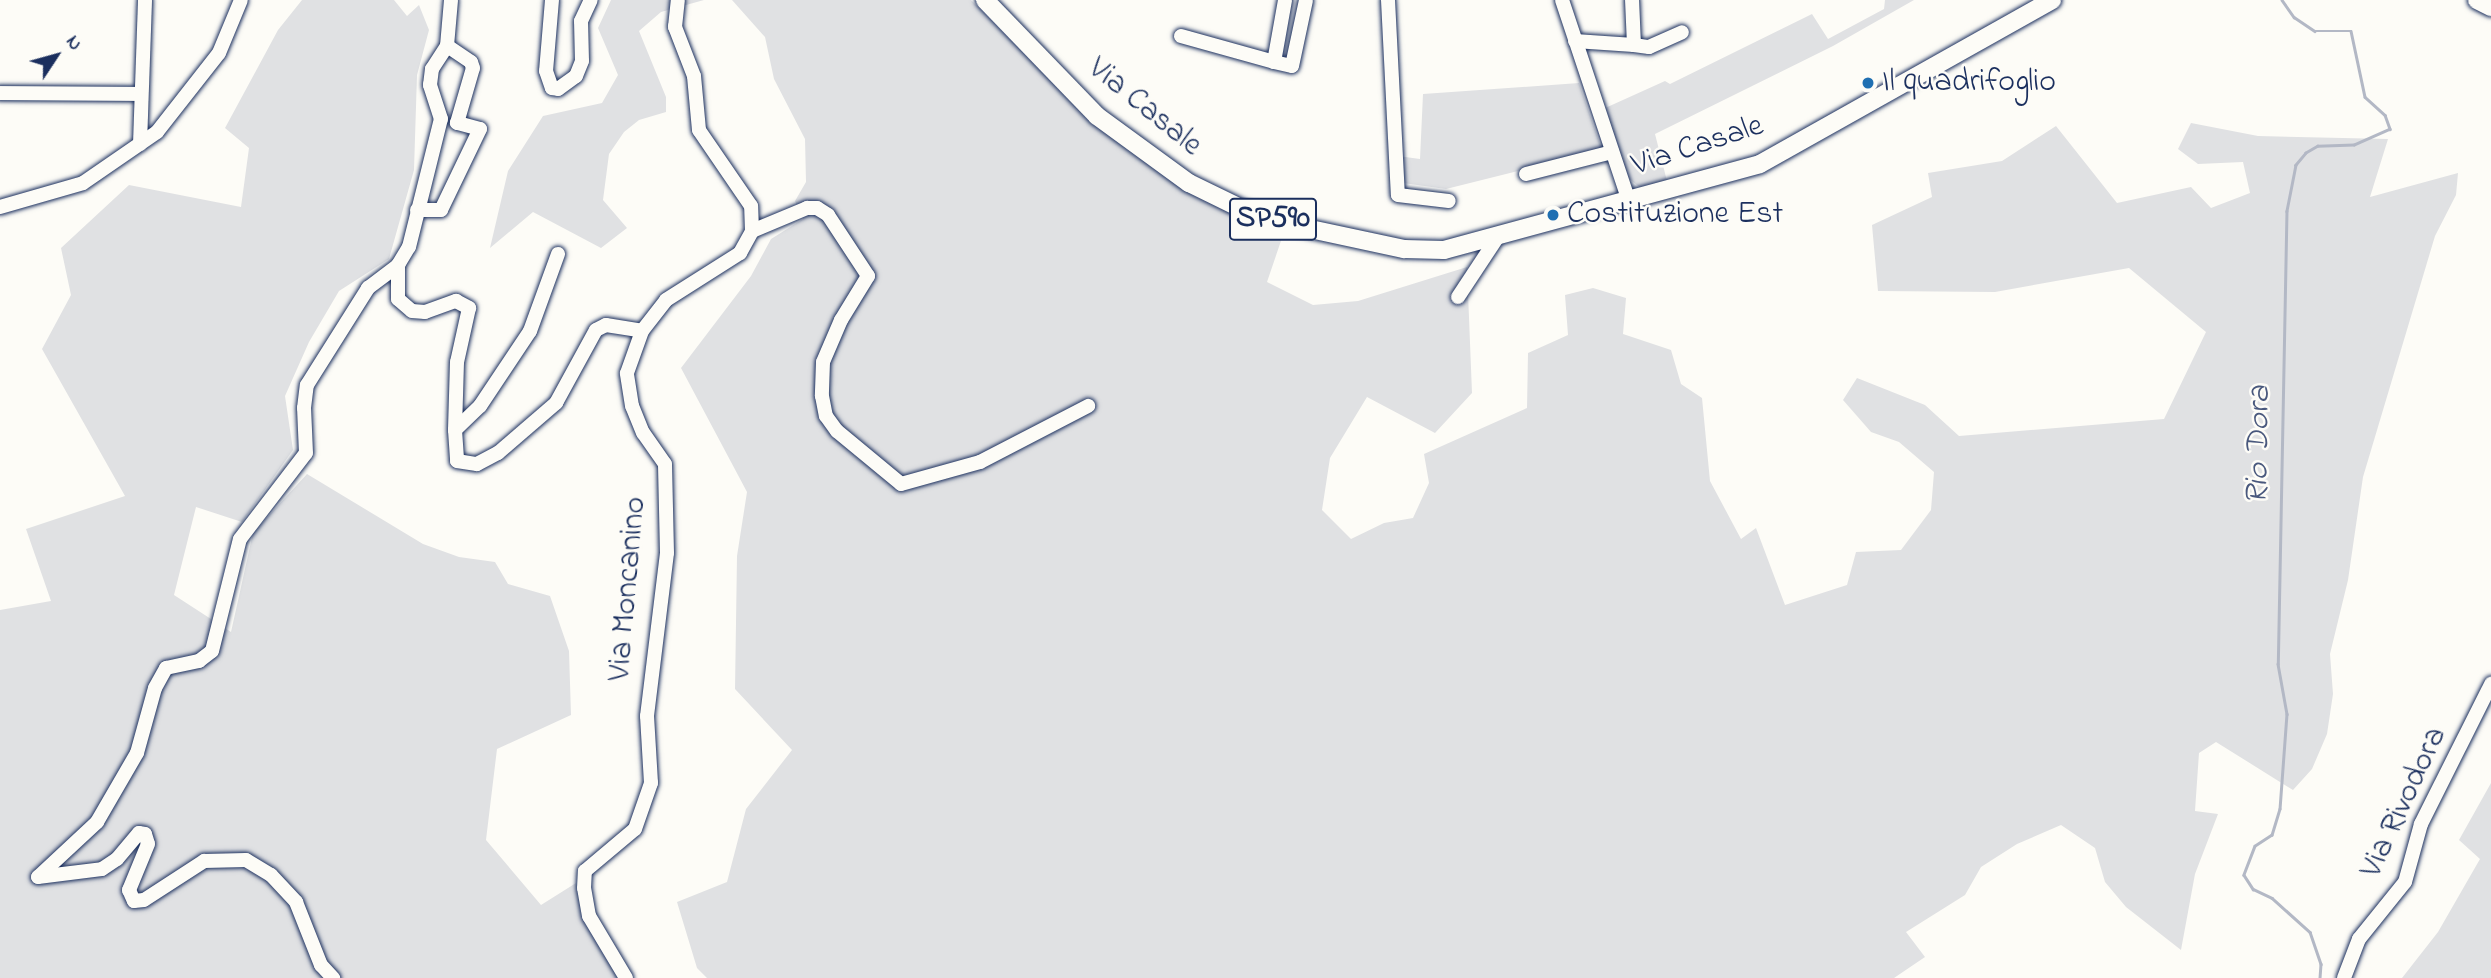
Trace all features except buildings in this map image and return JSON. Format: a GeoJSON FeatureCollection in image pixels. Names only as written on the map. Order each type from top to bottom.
{"type":"FeatureCollection","features":[{"type":"Feature","properties":{"kind":"main road","name":"Via Casale"},"geometry":{"type":"LineString","coordinates":[[985,0],[1097,116],[1134,147],[1189,183],[1242,209],[1405,249],[1444,250],[1497,238],[1760,164],[2053,0]]}},
{"type":"Feature","properties":{"kind":"main road"},"geometry":{"type":"LineString","coordinates":[[2477,0],[2491,7]]}},
{"type":"Feature","properties":{"kind":"street"},"geometry":{"type":"LineString","coordinates":[[140,144],[145,0]]}},
{"type":"Feature","properties":{"kind":"street"},"geometry":{"type":"LineString","coordinates":[[0,206],[83,183],[158,132],[219,54],[241,0]]}},
{"type":"Feature","properties":{"kind":"street"},"geometry":{"type":"LineString","coordinates":[[333,978],[321,965],[296,902],[271,875],[246,860],[204,861],[144,900],[134,901],[130,890],[148,844],[145,834],[139,833],[117,859],[102,869],[38,877],[97,822],[138,752],[155,688],[166,668],[199,661],[212,651],[240,539],[306,453],[303,408],[313,375],[368,288],[398,265],[409,247],[441,119],[430,85],[432,69],[447,46],[451,0]]}},
{"type":"Feature","properties":{"kind":"street"},"geometry":{"type":"LineString","coordinates":[[552,0],[547,71],[552,88],[558,89],[576,76],[582,61],[581,21],[591,0]]}},
{"type":"Feature","properties":{"kind":"street"},"geometry":{"type":"LineString","coordinates":[[678,0],[675,27],[694,76],[699,130],[751,206],[752,232],[807,208],[817,208],[828,215],[868,276],[823,362],[822,396],[826,416],[836,431],[901,484],[980,462],[1088,406]]}},
{"type":"Feature","properties":{"kind":"street"},"geometry":{"type":"LineString","coordinates":[[1388,0],[1398,195],[1449,201]]}},
{"type":"Feature","properties":{"kind":"street"},"geometry":{"type":"LineString","coordinates":[[1562,0],[1629,201]]}},
{"type":"Feature","properties":{"kind":"street"},"geometry":{"type":"LineString","coordinates":[[1632,0],[1634,45]]}},
{"type":"Feature","properties":{"kind":"street"},"geometry":{"type":"LineString","coordinates":[[1181,36],[1274,62],[1292,66],[1305,6],[1284,4],[1274,62]]}},
{"type":"Feature","properties":{"kind":"street"},"geometry":{"type":"LineString","coordinates":[[1575,41],[1649,47],[1668,43],[1682,32]]}},
{"type":"Feature","properties":{"kind":"street"},"geometry":{"type":"LineString","coordinates":[[418,210],[442,210],[480,129],[457,122],[473,68],[447,46]]}},
{"type":"Feature","properties":{"kind":"street"},"geometry":{"type":"LineString","coordinates":[[0,93],[141,94]]}},
{"type":"Feature","properties":{"kind":"street"},"geometry":{"type":"LineString","coordinates":[[1526,174],[1612,152]]}},
{"type":"Feature","properties":{"kind":"street","name":"Via Moncanino"},"geometry":{"type":"LineString","coordinates":[[626,978],[589,916],[584,888],[585,871],[635,829],[651,783],[647,716],[667,553],[665,464],[643,433],[632,406],[627,373],[642,331],[666,300],[740,253],[752,232]]}},
{"type":"Feature","properties":{"kind":"street"},"geometry":{"type":"LineString","coordinates":[[1458,296],[1497,238]]}},
{"type":"Feature","properties":{"kind":"street"},"geometry":{"type":"LineString","coordinates":[[455,430],[480,406],[530,331],[558,254]]}},
{"type":"Feature","properties":{"kind":"street"},"geometry":{"type":"LineString","coordinates":[[398,265],[398,299],[412,311],[425,312],[456,301],[469,308],[457,362],[457,461],[477,464],[498,453],[556,403],[596,330],[606,325],[642,331]]}},
{"type":"Feature","properties":{"kind":"street","name":"Via Rivodora"},"geometry":{"type":"LineString","coordinates":[[2344,978],[2359,939],[2405,882],[2421,824],[2491,684]]}},
{"type":"Feature","properties":{"kind":"shaded area"},"geometry":{"type":"Polygon","coordinates":[[[302,0],[394,0],[407,16],[419,5],[429,30],[417,75],[414,170],[389,259],[339,291],[309,342],[285,396],[293,450],[242,522],[196,507],[174,595],[231,632],[253,533],[307,474],[423,544],[459,557],[495,562],[508,584],[550,596],[569,651],[571,715],[497,749],[486,840],[541,905],[576,883],[586,917],[621,978],[0,978],[0,610],[51,601],[26,529],[125,496],[42,349],[71,295],[61,248],[129,185],[241,207],[249,148],[225,128],[278,30],[302,0]]]}},
{"type":"Feature","properties":{"kind":"shaded area"},"geometry":{"type":"Polygon","coordinates":[[[611,0],[704,0],[661,12],[639,31],[666,97],[666,112],[639,120],[624,132],[609,154],[603,200],[627,228],[601,248],[533,212],[490,248],[508,171],[543,116],[602,103],[618,75],[598,28],[611,0]]]}},
{"type":"Feature","properties":{"kind":"shaded area"},"geometry":{"type":"Polygon","coordinates":[[[732,0],[971,0],[1048,77],[1240,215],[1284,232],[1267,282],[1313,305],[1358,301],[1467,267],[1472,393],[1435,433],[1367,397],[1330,458],[1322,510],[1351,539],[1384,523],[1413,518],[1429,483],[1424,454],[1527,408],[1528,353],[1568,335],[1565,295],[1593,288],[1626,298],[1623,334],[1671,350],[1681,384],[1702,398],[1710,481],[1741,539],[1756,528],[1785,605],[1847,585],[1856,552],[1901,550],[1931,510],[1934,472],[1899,442],[1871,432],[1843,400],[1857,378],[1925,405],[1959,436],[2164,419],[2206,332],[2129,268],[1995,292],[1878,291],[1872,225],[1932,197],[1928,173],[2002,161],[2056,126],[2117,203],[2191,187],[2211,208],[2250,193],[2243,162],[2198,164],[2178,149],[2191,123],[2258,136],[2388,139],[2370,197],[2458,173],[2456,195],[2435,236],[2363,477],[2348,580],[2330,654],[2333,694],[2327,734],[2312,769],[2293,790],[2216,742],[2199,753],[2195,811],[2218,814],[2195,874],[2181,950],[2126,907],[2105,882],[2095,848],[2061,825],[2017,844],[1981,867],[1965,895],[1906,932],[1925,957],[1894,978],[707,978],[697,968],[677,902],[727,882],[746,809],[792,750],[735,689],[737,556],[747,492],[681,368],[751,276],[771,239],[803,219],[795,201],[806,182],[805,139],[774,79],[765,37],[732,0]]]}},
{"type":"Feature","properties":{"kind":"shaded area"},"geometry":{"type":"Polygon","coordinates":[[[1885,0],[1914,0],[1833,46],[1655,134],[1667,181],[1642,189],[1628,178],[1603,109],[1665,81],[1670,84],[1812,14],[1828,39],[1884,9],[1885,0]]]}},
{"type":"Feature","properties":{"kind":"shaded area"},"geometry":{"type":"Polygon","coordinates":[[[1579,83],[1602,150],[1446,189],[1403,183],[1398,156],[1420,159],[1423,94],[1579,83]]]}},
{"type":"Feature","properties":{"kind":"shaded area"},"geometry":{"type":"Polygon","coordinates":[[[2491,783],[2491,978],[2402,978],[2438,932],[2480,859],[2459,840],[2491,783]]]}},
{"type":"Feature","properties":{"kind":"waterway","name":"Rio Dora"},"geometry":{"type":"LineString","coordinates":[[2282,0],[2294,17],[2315,31],[2351,31],[2365,97],[2385,115],[2390,129],[2354,145],[2318,146],[2306,153],[2296,165],[2287,211],[2278,664],[2287,714],[2280,809],[2272,835],[2255,846],[2244,875],[2253,889],[2272,898],[2310,932],[2321,964],[2320,978]]}},
{"type":"Feature","properties":{"kind":"place","name":"Il quadrifoglio"},"geometry":{"type":"Point","coordinates":[1868,83]}},
{"type":"Feature","properties":{"kind":"place","name":"Costituzione Est"},"geometry":{"type":"Point","coordinates":[1553,215]}}]}
